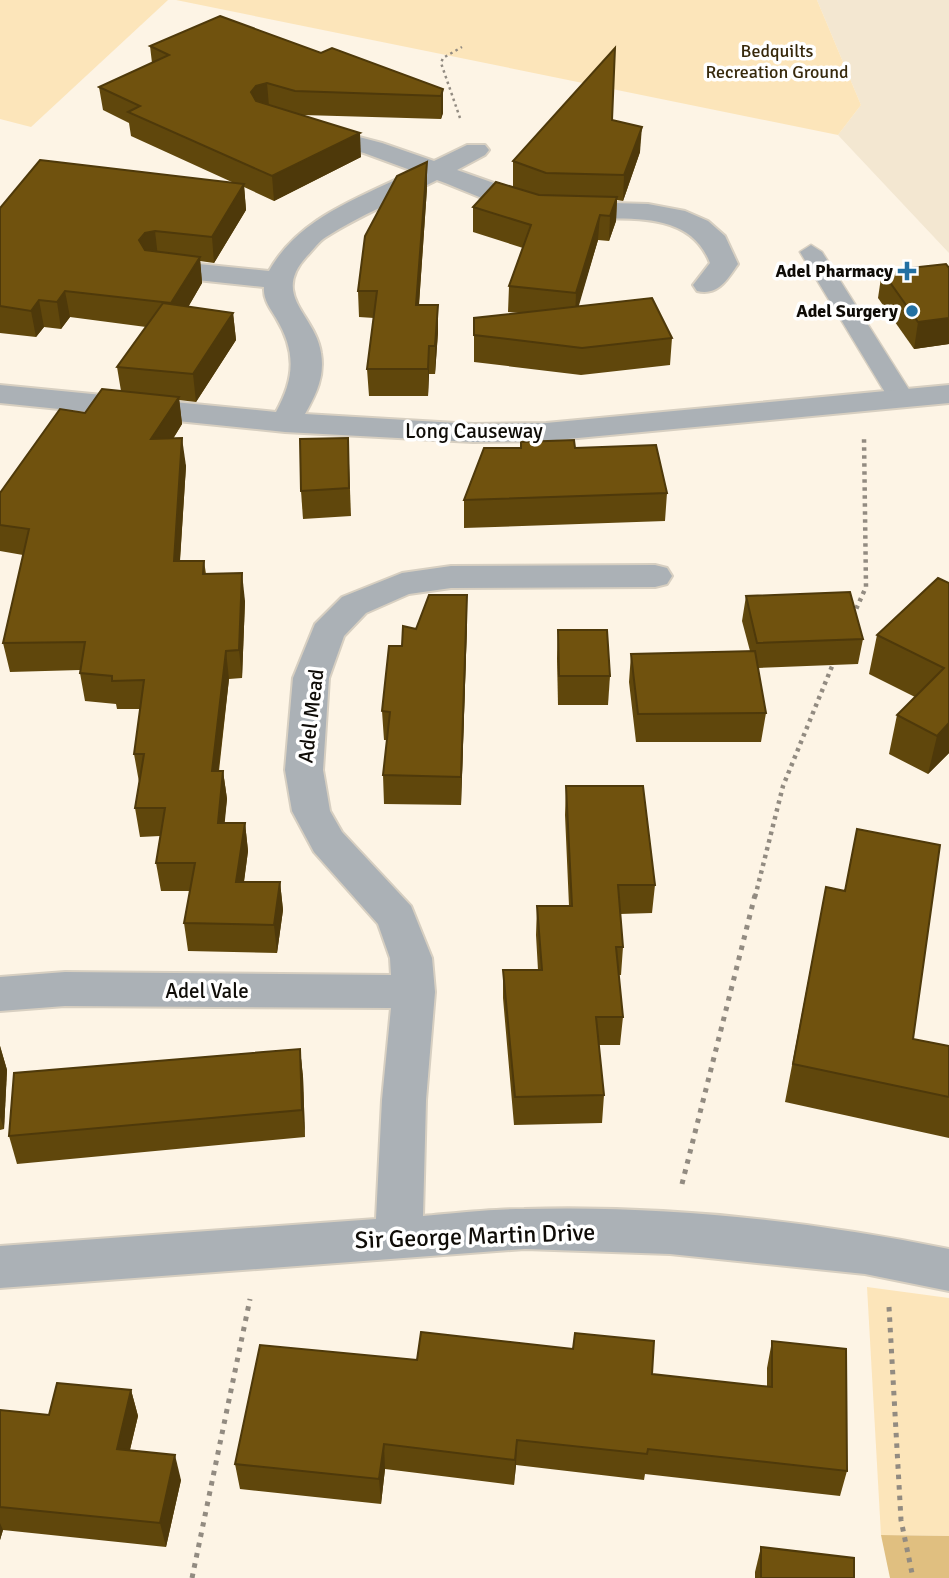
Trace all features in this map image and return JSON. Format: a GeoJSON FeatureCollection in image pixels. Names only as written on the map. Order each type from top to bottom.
{"type":"FeatureCollection","features":[{"type":"Feature","properties":{"kind":"street"},"geometry":{"type":"LineString","coordinates":[[286,124],[373,148],[541,209],[566,212],[628,211],[688,220],[709,232],[722,247],[724,264],[708,285]]}},
{"type":"Feature","properties":{"kind":"street"},"geometry":{"type":"LineString","coordinates":[[285,423],[307,376],[306,353],[284,309],[277,280],[294,251],[314,232],[476,150]]}},
{"type":"Feature","properties":{"kind":"street"},"geometry":{"type":"LineString","coordinates":[[159,268],[277,280]]}},
{"type":"Feature","properties":{"kind":"street","name":"Long Causeway"},"geometry":{"type":"LineString","coordinates":[[0,394],[285,423],[473,433],[545,432],[949,394]]}},
{"type":"Feature","properties":{"kind":"street","name":"Adel Mead"},"geometry":{"type":"LineString","coordinates":[[399,1236],[404,1100],[414,992],[411,958],[396,917],[328,842],[311,811],[304,770],[311,678],[328,632],[354,605],[402,584],[451,577],[655,576]]}},
{"type":"Feature","properties":{"kind":"street","name":"Adel Vale"},"geometry":{"type":"LineString","coordinates":[[0,994],[65,989],[414,992]]}},
{"type":"Feature","properties":{"kind":"street","name":"Sir George Martin Drive"},"geometry":{"type":"LineString","coordinates":[[0,1267],[399,1236],[525,1229],[670,1233],[887,1257],[949,1270]]}},
{"type":"Feature","properties":{"kind":"lane"},"geometry":{"type":"LineString","coordinates":[[811,252],[902,398]]}},
{"type":"Feature","properties":{"kind":"path"},"geometry":{"type":"LineString","coordinates":[[462,47],[443,58],[441,63],[450,97],[476,150]]}},
{"type":"Feature","properties":{"kind":"path"},"geometry":{"type":"LineString","coordinates":[[850,624],[866,587],[864,402]]}},
{"type":"Feature","properties":{"kind":"path"},"geometry":{"type":"LineString","coordinates":[[670,1233],[783,786],[840,649]]}},
{"type":"Feature","properties":{"kind":"path"},"geometry":{"type":"LineString","coordinates":[[192,1578],[261,1247]]}},
{"type":"Feature","properties":{"kind":"path"},"geometry":{"type":"LineString","coordinates":[[887,1257],[901,1520],[913,1578]]}},
{"type":"Feature","properties":{"kind":"shaded area"},"geometry":{"type":"Polygon","coordinates":[[[817,0],[949,0],[949,253],[838,135],[861,105],[817,0]]]}},
{"type":"Feature","properties":{"kind":"shaded area"},"geometry":{"type":"Polygon","coordinates":[[[881,1535],[949,1536],[949,1578],[890,1578],[881,1535]]]}},
{"type":"Feature","properties":{"kind":"green space"},"geometry":{"type":"Polygon","coordinates":[[[0,0],[168,0],[31,127],[0,119],[0,0]]]}},
{"type":"Feature","properties":{"kind":"green space","name":"Bedquilts Recreation Ground"},"geometry":{"type":"Polygon","coordinates":[[[176,0],[817,0],[861,105],[838,135],[176,0]]]}},
{"type":"Feature","properties":{"kind":"green space"},"geometry":{"type":"Polygon","coordinates":[[[867,1287],[949,1298],[949,1536],[881,1535],[867,1287]]]}},
{"type":"Feature","properties":{"kind":"building"},"geometry":{"type":"Polygon","coordinates":[[[220,16],[321,53],[332,48],[443,89],[441,96],[295,91],[267,83],[256,86],[251,92],[256,101],[360,133],[272,176],[128,112],[140,106],[99,87],[169,55],[150,46],[220,16]]]}},
{"type":"Feature","properties":{"kind":"building"},"geometry":{"type":"Polygon","coordinates":[[[615,48],[612,120],[642,127],[624,175],[546,173],[513,161],[615,48]]]}},
{"type":"Feature","properties":{"kind":"building"},"geometry":{"type":"Polygon","coordinates":[[[40,160],[244,184],[212,237],[155,231],[145,233],[139,240],[145,250],[200,257],[171,303],[65,291],[57,302],[39,300],[31,311],[0,306],[0,208],[40,160]]]}},
{"type":"Feature","properties":{"kind":"building"},"geometry":{"type":"Polygon","coordinates":[[[427,162],[416,305],[438,305],[435,346],[429,346],[428,369],[367,369],[377,291],[358,291],[365,236],[397,176],[427,162]]]}},
{"type":"Feature","properties":{"kind":"building"},"geometry":{"type":"Polygon","coordinates":[[[496,182],[539,195],[617,197],[610,216],[600,215],[576,293],[509,286],[531,225],[473,207],[496,182]]]}},
{"type":"Feature","properties":{"kind":"building"},"geometry":{"type":"Polygon","coordinates":[[[946,264],[949,268],[949,318],[918,322],[882,271],[946,264]]]}},
{"type":"Feature","properties":{"kind":"building"},"geometry":{"type":"Polygon","coordinates":[[[652,298],[672,338],[582,348],[474,335],[474,318],[652,298]]]}},
{"type":"Feature","properties":{"kind":"building"},"geometry":{"type":"Polygon","coordinates":[[[163,303],[233,313],[193,374],[117,367],[163,303]]]}},
{"type":"Feature","properties":{"kind":"building"},"geometry":{"type":"Polygon","coordinates":[[[102,389],[179,397],[151,439],[182,438],[174,561],[204,561],[203,574],[242,573],[239,650],[226,651],[212,771],[223,771],[218,823],[245,823],[236,882],[280,882],[274,925],[184,923],[195,863],[156,863],[165,808],[135,808],[144,754],[134,754],[144,680],[112,681],[112,676],[80,673],[85,642],[3,643],[29,529],[0,525],[0,493],[60,409],[85,413],[102,389]]]}},
{"type":"Feature","properties":{"kind":"building"},"geometry":{"type":"Polygon","coordinates":[[[348,438],[349,488],[301,491],[300,439],[348,438]]]}},
{"type":"Feature","properties":{"kind":"building"},"geometry":{"type":"Polygon","coordinates":[[[574,440],[575,448],[656,445],[667,493],[464,500],[484,448],[521,448],[521,442],[574,440]]]}},
{"type":"Feature","properties":{"kind":"building"},"geometry":{"type":"Polygon","coordinates":[[[938,578],[949,583],[949,723],[937,736],[897,715],[944,668],[877,635],[938,578]]]}},
{"type":"Feature","properties":{"kind":"building"},"geometry":{"type":"Polygon","coordinates":[[[850,592],[863,639],[757,643],[746,596],[850,592]]]}},
{"type":"Feature","properties":{"kind":"building"},"geometry":{"type":"Polygon","coordinates":[[[429,595],[467,595],[461,777],[383,775],[390,712],[382,711],[389,646],[402,646],[403,626],[416,629],[429,595]]]}},
{"type":"Feature","properties":{"kind":"building"},"geometry":{"type":"Polygon","coordinates":[[[558,630],[607,630],[610,676],[559,676],[558,630]]]}},
{"type":"Feature","properties":{"kind":"building"},"geometry":{"type":"Polygon","coordinates":[[[755,651],[766,713],[638,714],[631,654],[755,651]]]}},
{"type":"Feature","properties":{"kind":"building"},"geometry":{"type":"Polygon","coordinates":[[[566,786],[643,786],[655,885],[618,885],[623,947],[616,947],[623,1017],[596,1017],[604,1095],[515,1097],[503,970],[542,970],[537,906],[572,906],[566,786]]]}},
{"type":"Feature","properties":{"kind":"building"},"geometry":{"type":"Polygon","coordinates":[[[857,829],[940,845],[913,1039],[949,1046],[949,1097],[793,1064],[826,887],[845,891],[857,829]]]}},
{"type":"Feature","properties":{"kind":"building"},"geometry":{"type":"Polygon","coordinates":[[[300,1049],[302,1110],[9,1136],[14,1073],[300,1049]]]}},
{"type":"Feature","properties":{"kind":"building"},"geometry":{"type":"Polygon","coordinates":[[[421,1332],[573,1349],[575,1333],[654,1341],[652,1374],[772,1387],[772,1341],[846,1349],[847,1471],[648,1449],[647,1454],[517,1440],[515,1460],[384,1444],[379,1479],[235,1464],[260,1345],[417,1360],[421,1332]]]}},
{"type":"Feature","properties":{"kind":"building"},"geometry":{"type":"Polygon","coordinates":[[[57,1383],[131,1390],[117,1449],[175,1455],[160,1523],[0,1507],[0,1410],[49,1415],[57,1383]]]}},
{"type":"Feature","properties":{"kind":"building"},"geometry":{"type":"Polygon","coordinates":[[[761,1547],[854,1558],[854,1578],[761,1578],[761,1547]]]}},
{"type":"Feature","properties":{"kind":"place","name":"Adel Pharmacy"},"geometry":{"type":"Point","coordinates":[907,271]}},
{"type":"Feature","properties":{"kind":"place","name":"Adel Surgery"},"geometry":{"type":"Point","coordinates":[912,311]}}]}
